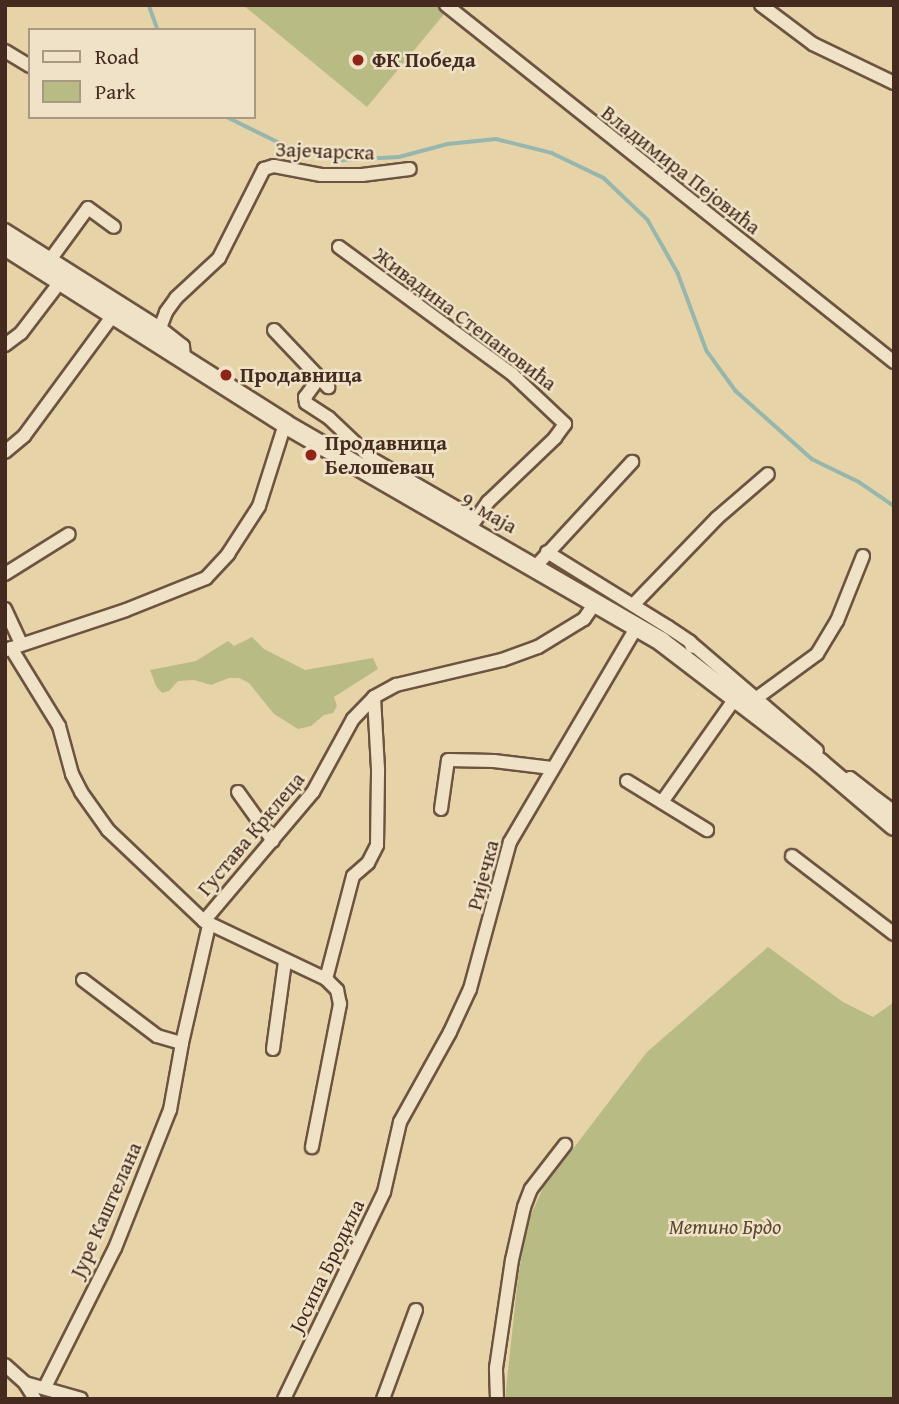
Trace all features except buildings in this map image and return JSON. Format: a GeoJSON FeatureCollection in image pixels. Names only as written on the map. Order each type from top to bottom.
{"type":"FeatureCollection","features":[{"type":"Feature","properties":{"kind":"main road","name":"9. маја"},"geometry":{"type":"LineString","coordinates":[[5,246],[47,264],[60,282],[285,424],[541,559],[596,603],[695,664],[871,800],[894,826]]}},
{"type":"Feature","properties":{"kind":"street","name":"Владимира Пејовића"},"geometry":{"type":"LineString","coordinates":[[446,5],[894,362]]}},
{"type":"Feature","properties":{"kind":"street"},"geometry":{"type":"LineString","coordinates":[[761,5],[813,44],[894,83]]}},
{"type":"Feature","properties":{"kind":"street"},"geometry":{"type":"LineString","coordinates":[[5,51],[28,65]]}},
{"type":"Feature","properties":{"kind":"street","name":"Зајечарска"},"geometry":{"type":"LineString","coordinates":[[160,328],[166,312],[176,298],[219,258],[264,169],[274,166],[321,174],[362,176],[410,169]]}},
{"type":"Feature","properties":{"kind":"street"},"geometry":{"type":"LineString","coordinates":[[47,264],[88,208],[114,226]]}},
{"type":"Feature","properties":{"kind":"street"},"geometry":{"type":"LineString","coordinates":[[5,230],[47,264],[160,328],[181,343],[185,349],[184,358]]}},
{"type":"Feature","properties":{"kind":"street","name":"Живадина Степановића"},"geometry":{"type":"LineString","coordinates":[[339,247],[512,374],[565,424],[555,438],[488,502],[473,524]]}},
{"type":"Feature","properties":{"kind":"street"},"geometry":{"type":"LineString","coordinates":[[5,345],[22,334],[60,282]]}},
{"type":"Feature","properties":{"kind":"street"},"geometry":{"type":"LineString","coordinates":[[5,452],[24,436],[114,314]]}},
{"type":"Feature","properties":{"kind":"street"},"geometry":{"type":"LineString","coordinates":[[274,330],[324,383],[305,397],[306,403],[329,418],[372,459],[473,524]]}},
{"type":"Feature","properties":{"kind":"street"},"geometry":{"type":"LineString","coordinates":[[13,648],[179,590],[213,572],[259,506],[285,424]]}},
{"type":"Feature","properties":{"kind":"street"},"geometry":{"type":"LineString","coordinates":[[632,462],[541,559],[633,605],[690,642],[758,697],[871,800],[894,812]]}},
{"type":"Feature","properties":{"kind":"street"},"geometry":{"type":"LineString","coordinates":[[633,605],[725,510],[768,474]]}},
{"type":"Feature","properties":{"kind":"street"},"geometry":{"type":"LineString","coordinates":[[5,575],[69,534]]}},
{"type":"Feature","properties":{"kind":"street"},"geometry":{"type":"LineString","coordinates":[[758,697],[817,654],[842,612],[863,556]]}},
{"type":"Feature","properties":{"kind":"street","name":"Густава Крклеца"},"geometry":{"type":"LineString","coordinates":[[207,923],[319,783],[353,719],[374,697],[397,685],[502,660],[531,650],[584,620],[596,603]]}},
{"type":"Feature","properties":{"kind":"street"},"geometry":{"type":"LineString","coordinates":[[5,608],[13,648],[59,726],[72,774],[92,810],[108,830],[207,923],[326,979],[337,990],[340,1004],[312,1147]]}},
{"type":"Feature","properties":{"kind":"street","name":"Ријечка"},"geometry":{"type":"LineString","coordinates":[[395,1147],[400,1122],[450,1032],[470,989],[510,842],[551,768],[637,626]]}},
{"type":"Feature","properties":{"kind":"street"},"geometry":{"type":"LineString","coordinates":[[690,642],[695,664]]}},
{"type":"Feature","properties":{"kind":"street"},"geometry":{"type":"LineString","coordinates":[[662,802],[736,696]]}},
{"type":"Feature","properties":{"kind":"street"},"geometry":{"type":"LineString","coordinates":[[326,979],[353,876],[368,863],[377,845],[378,769],[374,697]]}},
{"type":"Feature","properties":{"kind":"street"},"geometry":{"type":"LineString","coordinates":[[441,809],[448,760],[494,761],[551,768]]}},
{"type":"Feature","properties":{"kind":"street"},"geometry":{"type":"LineString","coordinates":[[627,780],[707,830]]}},
{"type":"Feature","properties":{"kind":"street"},"geometry":{"type":"LineString","coordinates":[[239,792],[273,841]]}},
{"type":"Feature","properties":{"kind":"street"},"geometry":{"type":"LineString","coordinates":[[792,856],[894,934]]}},
{"type":"Feature","properties":{"kind":"street","name":"Јуре Каштелана"},"geometry":{"type":"LineString","coordinates":[[46,1387],[115,1248],[170,1110],[207,923]]}},
{"type":"Feature","properties":{"kind":"street"},"geometry":{"type":"LineString","coordinates":[[273,1049],[285,961]]}},
{"type":"Feature","properties":{"kind":"street"},"geometry":{"type":"LineString","coordinates":[[83,980],[157,1036],[182,1043]]}},
{"type":"Feature","properties":{"kind":"street"},"geometry":{"type":"LineString","coordinates":[[497,1399],[496,1368],[512,1260],[524,1207],[531,1189],[565,1145]]}},
{"type":"Feature","properties":{"kind":"street","name":"Јосипа Бродила"},"geometry":{"type":"LineString","coordinates":[[284,1399],[384,1192],[395,1147]]}},
{"type":"Feature","properties":{"kind":"street"},"geometry":{"type":"LineString","coordinates":[[383,1399],[416,1310]]}},
{"type":"Feature","properties":{"kind":"street"},"geometry":{"type":"LineString","coordinates":[[5,1365],[25,1383],[35,1399]]}},
{"type":"Feature","properties":{"kind":"street"},"geometry":{"type":"LineString","coordinates":[[25,1383],[81,1399]]}},
{"type":"Feature","properties":{"kind":"green space","name":"ФК Победа"},"geometry":{"type":"Polygon","coordinates":[[[243,5],[436,5],[445,13],[367,107],[243,5]]]}},
{"type":"Feature","properties":{"kind":"green space"},"geometry":{"type":"Polygon","coordinates":[[[252,637],[264,649],[305,670],[373,658],[378,669],[334,697],[337,706],[333,713],[324,715],[311,726],[298,729],[274,714],[249,683],[239,678],[229,678],[211,685],[194,680],[178,681],[169,691],[162,693],[156,686],[150,670],[196,661],[228,641],[234,646],[252,637]]]}},
{"type":"Feature","properties":{"kind":"green space","name":"Метино Брдо"},"geometry":{"type":"Polygon","coordinates":[[[768,947],[843,1002],[873,1017],[894,1002],[894,1399],[505,1399],[518,1277],[528,1221],[543,1188],[647,1052],[768,947]]]}},
{"type":"Feature","properties":{"kind":"waterway"},"geometry":{"type":"LineString","coordinates":[[149,5],[157,28]]}},
{"type":"Feature","properties":{"kind":"waterway"},"geometry":{"type":"LineString","coordinates":[[231,119],[294,150],[342,160],[399,157],[448,144],[496,139],[552,153],[604,178],[648,220],[678,273],[707,351],[736,391],[812,459],[859,482],[894,506]]}},
{"type":"Feature","properties":{"kind":"place","name":"ФК Победа"},"geometry":{"type":"Point","coordinates":[358,60]}},
{"type":"Feature","properties":{"kind":"place","name":"Продавница"},"geometry":{"type":"Point","coordinates":[226,375]}},
{"type":"Feature","properties":{"kind":"place","name":"Продавница Белошевац"},"geometry":{"type":"Point","coordinates":[311,455]}}]}
